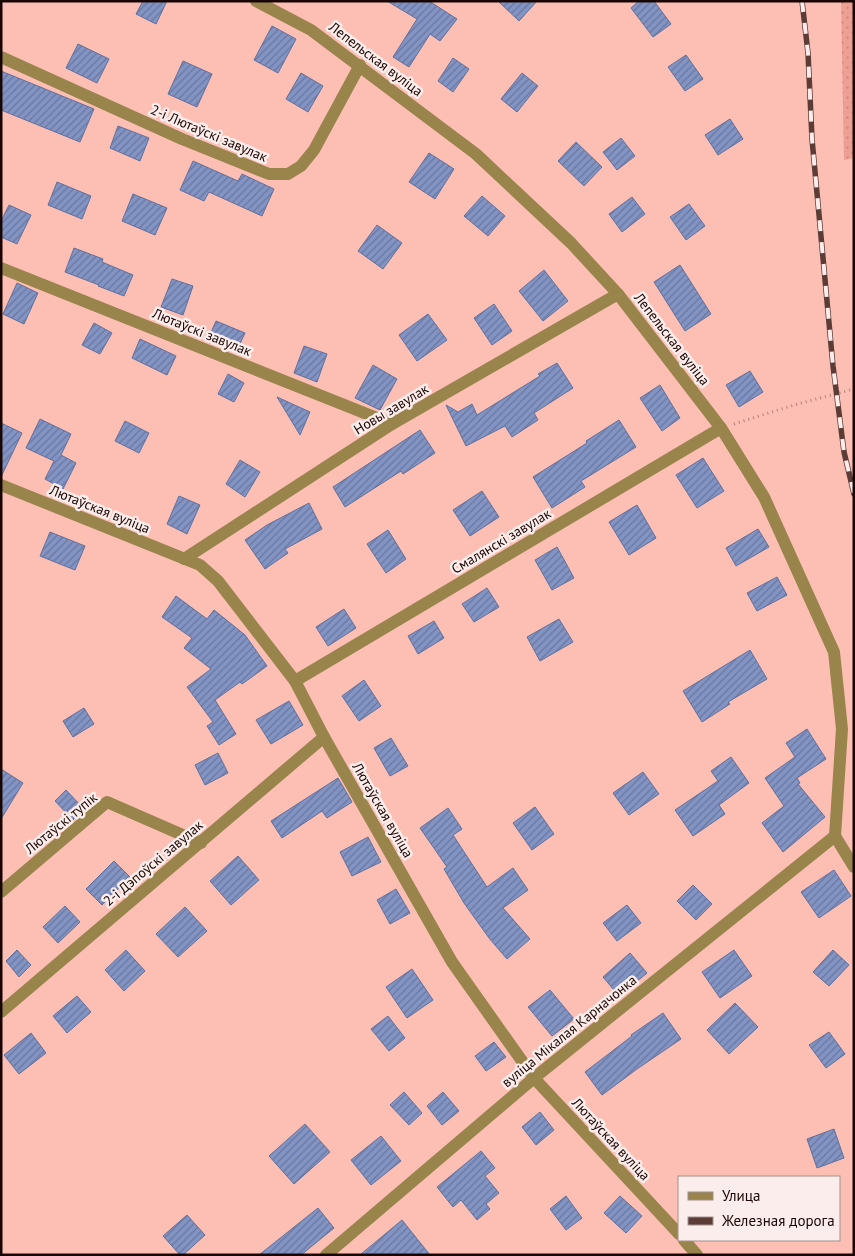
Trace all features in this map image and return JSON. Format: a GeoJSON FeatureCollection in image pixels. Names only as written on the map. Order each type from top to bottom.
{"type":"FeatureCollection","features":[{"type":"Feature","properties":{"kind":"street","name":"Лепельская вуліца"},"geometry":{"type":"LineString","coordinates":[[256,1],[311,30],[476,154],[571,243],[618,294],[722,428],[764,497],[834,652],[842,730],[835,836]]}},
{"type":"Feature","properties":{"kind":"street","name":"2-і Лютаўскі завулак"},"geometry":{"type":"LineString","coordinates":[[1,57],[182,140],[269,174],[288,174],[301,166],[314,150],[360,65]]}},
{"type":"Feature","properties":{"kind":"street","name":"Лютаўскі завулак"},"geometry":{"type":"LineString","coordinates":[[1,268],[392,424]]}},
{"type":"Feature","properties":{"kind":"street","name":"Новы завулак"},"geometry":{"type":"LineString","coordinates":[[184,559],[392,424],[618,294]]}},
{"type":"Feature","properties":{"kind":"street","name":"Смалянскі завулак"},"geometry":{"type":"LineString","coordinates":[[295,681],[722,428]]}},
{"type":"Feature","properties":{"kind":"street","name":"Лютаўская вуліца"},"geometry":{"type":"LineString","coordinates":[[1,485],[200,565],[218,581],[295,681],[324,737],[452,962],[534,1078],[678,1233]]}},
{"type":"Feature","properties":{"kind":"street","name":"2-і Дэпоўскі завулак"},"geometry":{"type":"LineString","coordinates":[[1,1012],[324,737]]}},
{"type":"Feature","properties":{"kind":"street","name":"Лютаўскі тупік"},"geometry":{"type":"LineString","coordinates":[[1,892],[107,802],[201,842]]}},
{"type":"Feature","properties":{"kind":"street"},"geometry":{"type":"LineString","coordinates":[[835,836],[854,867]]}},
{"type":"Feature","properties":{"kind":"street","name":"вуліца Мікалая Карначонка"},"geometry":{"type":"LineString","coordinates":[[326,1255],[534,1078],[835,836]]}},
{"type":"Feature","properties":{"kind":"street"},"geometry":{"type":"LineString","coordinates":[[685,1241],[697,1255]]}},
{"type":"Feature","properties":{"kind":"path"},"geometry":{"type":"LineString","coordinates":[[722,428],[794,405],[854,389]]}},
{"type":"Feature","properties":{"kind":"shaded area"},"geometry":{"type":"Polygon","coordinates":[[[841,1],[854,1],[854,158],[844,160],[841,1]]]}},
{"type":"Feature","properties":{"kind":"building"},"geometry":{"type":"Polygon","coordinates":[[[143,1],[167,1],[156,24],[136,14],[143,1]]]}},
{"type":"Feature","properties":{"kind":"building"},"geometry":{"type":"Polygon","coordinates":[[[387,1],[429,1],[457,19],[440,41],[430,34],[409,67],[393,57],[417,19],[387,1]]]}},
{"type":"Feature","properties":{"kind":"building"},"geometry":{"type":"Polygon","coordinates":[[[498,1],[537,1],[519,21],[498,1]]]}},
{"type":"Feature","properties":{"kind":"building"},"geometry":{"type":"Polygon","coordinates":[[[639,1],[654,1],[671,24],[653,37],[631,8],[639,1]]]}},
{"type":"Feature","properties":{"kind":"building"},"geometry":{"type":"Polygon","coordinates":[[[272,26],[296,39],[278,73],[254,60],[272,26]]]}},
{"type":"Feature","properties":{"kind":"building"},"geometry":{"type":"Polygon","coordinates":[[[78,44],[109,59],[97,83],[66,68],[78,44]]]}},
{"type":"Feature","properties":{"kind":"building"},"geometry":{"type":"Polygon","coordinates":[[[686,55],[703,79],[685,91],[668,67],[686,55]]]}},
{"type":"Feature","properties":{"kind":"building"},"geometry":{"type":"Polygon","coordinates":[[[453,58],[469,69],[453,92],[438,81],[453,58]]]}},
{"type":"Feature","properties":{"kind":"building"},"geometry":{"type":"Polygon","coordinates":[[[183,61],[212,74],[197,107],[168,94],[183,61]]]}},
{"type":"Feature","properties":{"kind":"building"},"geometry":{"type":"Polygon","coordinates":[[[1,71],[94,109],[80,142],[1,110],[1,71]]]}},
{"type":"Feature","properties":{"kind":"building"},"geometry":{"type":"Polygon","coordinates":[[[301,73],[323,86],[308,112],[286,99],[301,73]]]}},
{"type":"Feature","properties":{"kind":"building"},"geometry":{"type":"Polygon","coordinates":[[[522,73],[538,86],[517,112],[501,99],[522,73]]]}},
{"type":"Feature","properties":{"kind":"building"},"geometry":{"type":"Polygon","coordinates":[[[730,119],[743,139],[718,155],[705,135],[730,119]]]}},
{"type":"Feature","properties":{"kind":"building"},"geometry":{"type":"Polygon","coordinates":[[[118,126],[149,138],[140,161],[110,148],[118,126]]]}},
{"type":"Feature","properties":{"kind":"building"},"geometry":{"type":"Polygon","coordinates":[[[621,138],[635,156],[617,170],[603,152],[621,138]]]}},
{"type":"Feature","properties":{"kind":"building"},"geometry":{"type":"Polygon","coordinates":[[[576,142],[602,167],[584,186],[558,161],[576,142]]]}},
{"type":"Feature","properties":{"kind":"building"},"geometry":{"type":"Polygon","coordinates":[[[429,153],[454,169],[435,199],[409,182],[429,153]]]}},
{"type":"Feature","properties":{"kind":"building"},"geometry":{"type":"Polygon","coordinates":[[[193,161],[238,181],[242,174],[274,189],[262,216],[209,192],[204,201],[180,190],[193,161]]]}},
{"type":"Feature","properties":{"kind":"building"},"geometry":{"type":"Polygon","coordinates":[[[57,182],[91,196],[82,219],[48,205],[57,182]]]}},
{"type":"Feature","properties":{"kind":"building"},"geometry":{"type":"Polygon","coordinates":[[[133,194],[167,208],[155,235],[122,221],[133,194]]]}},
{"type":"Feature","properties":{"kind":"building"},"geometry":{"type":"Polygon","coordinates":[[[482,196],[505,216],[488,236],[464,216],[482,196]]]}},
{"type":"Feature","properties":{"kind":"building"},"geometry":{"type":"Polygon","coordinates":[[[632,197],[645,214],[622,232],[609,214],[632,197]]]}},
{"type":"Feature","properties":{"kind":"building"},"geometry":{"type":"Polygon","coordinates":[[[689,204],[705,226],[686,240],[670,217],[689,204]]]}},
{"type":"Feature","properties":{"kind":"building"},"geometry":{"type":"Polygon","coordinates":[[[9,205],[31,215],[17,244],[1,237],[1,221],[9,205]]]}},
{"type":"Feature","properties":{"kind":"building"},"geometry":{"type":"Polygon","coordinates":[[[377,225],[402,243],[383,269],[358,251],[377,225]]]}},
{"type":"Feature","properties":{"kind":"building"},"geometry":{"type":"Polygon","coordinates":[[[74,248],[103,259],[102,262],[133,275],[124,296],[65,272],[74,248]]]}},
{"type":"Feature","properties":{"kind":"building"},"geometry":{"type":"Polygon","coordinates":[[[680,265],[711,314],[685,331],[654,282],[680,265]]]}},
{"type":"Feature","properties":{"kind":"building"},"geometry":{"type":"Polygon","coordinates":[[[544,270],[568,301],[543,321],[519,291],[544,270]]]}},
{"type":"Feature","properties":{"kind":"building"},"geometry":{"type":"Polygon","coordinates":[[[172,279],[193,286],[183,315],[161,307],[172,279]]]}},
{"type":"Feature","properties":{"kind":"building"},"geometry":{"type":"Polygon","coordinates":[[[17,283],[38,293],[24,324],[3,314],[17,283]]]}},
{"type":"Feature","properties":{"kind":"building"},"geometry":{"type":"Polygon","coordinates":[[[494,304],[512,331],[492,345],[474,318],[494,304]]]}},
{"type":"Feature","properties":{"kind":"building"},"geometry":{"type":"Polygon","coordinates":[[[428,314],[447,340],[417,361],[399,335],[428,314]]]}},
{"type":"Feature","properties":{"kind":"building"},"geometry":{"type":"Polygon","coordinates":[[[216,321],[245,333],[237,350],[209,337],[216,321]]]}},
{"type":"Feature","properties":{"kind":"building"},"geometry":{"type":"Polygon","coordinates":[[[94,323],[112,333],[100,354],[82,345],[94,323]]]}},
{"type":"Feature","properties":{"kind":"building"},"geometry":{"type":"Polygon","coordinates":[[[140,339],[176,356],[167,375],[132,358],[140,339]]]}},
{"type":"Feature","properties":{"kind":"building"},"geometry":{"type":"Polygon","coordinates":[[[304,346],[327,354],[317,382],[294,373],[304,346]]]}},
{"type":"Feature","properties":{"kind":"building"},"geometry":{"type":"Polygon","coordinates":[[[557,363],[573,388],[534,413],[538,420],[512,437],[505,426],[466,446],[446,405],[458,412],[472,404],[477,415],[540,376],[538,374],[557,363]]]}},
{"type":"Feature","properties":{"kind":"building"},"geometry":{"type":"Polygon","coordinates":[[[373,365],[397,379],[380,410],[355,398],[373,365]]]}},
{"type":"Feature","properties":{"kind":"building"},"geometry":{"type":"Polygon","coordinates":[[[750,371],[763,392],[739,407],[726,385],[750,371]]]}},
{"type":"Feature","properties":{"kind":"building"},"geometry":{"type":"Polygon","coordinates":[[[228,374],[244,383],[234,402],[218,394],[228,374]]]}},
{"type":"Feature","properties":{"kind":"building"},"geometry":{"type":"Polygon","coordinates":[[[660,385],[680,418],[662,431],[640,398],[660,385]]]}},
{"type":"Feature","properties":{"kind":"building"},"geometry":{"type":"Polygon","coordinates":[[[277,397],[310,412],[300,435],[277,397]]]}},
{"type":"Feature","properties":{"kind":"building"},"geometry":{"type":"Polygon","coordinates":[[[40,419],[71,434],[61,455],[76,463],[63,489],[45,479],[54,461],[26,448],[40,419]]]}},
{"type":"Feature","properties":{"kind":"building"},"geometry":{"type":"Polygon","coordinates":[[[619,420],[636,447],[581,481],[585,487],[552,508],[533,477],[619,420]]]}},
{"type":"Feature","properties":{"kind":"building"},"geometry":{"type":"Polygon","coordinates":[[[125,421],[149,433],[139,453],[115,441],[125,421]]]}},
{"type":"Feature","properties":{"kind":"building"},"geometry":{"type":"Polygon","coordinates":[[[1,423],[22,433],[1,477],[1,423]]]}},
{"type":"Feature","properties":{"kind":"building"},"geometry":{"type":"Polygon","coordinates":[[[420,430],[435,453],[403,474],[401,471],[345,507],[333,487],[420,430]]]}},
{"type":"Feature","properties":{"kind":"building"},"geometry":{"type":"Polygon","coordinates":[[[703,458],[724,491],[697,508],[676,475],[703,458]]]}},
{"type":"Feature","properties":{"kind":"building"},"geometry":{"type":"Polygon","coordinates":[[[240,460],[260,472],[245,497],[226,484],[240,460]]]}},
{"type":"Feature","properties":{"kind":"building"},"geometry":{"type":"Polygon","coordinates":[[[482,491],[499,517],[470,536],[453,510],[482,491]]]}},
{"type":"Feature","properties":{"kind":"building"},"geometry":{"type":"Polygon","coordinates":[[[179,496],[200,505],[187,534],[167,524],[179,496]]]}},
{"type":"Feature","properties":{"kind":"building"},"geometry":{"type":"Polygon","coordinates":[[[309,503],[322,529],[285,549],[288,553],[265,569],[245,540],[267,525],[309,503]]]}},
{"type":"Feature","properties":{"kind":"building"},"geometry":{"type":"Polygon","coordinates":[[[637,505],[656,538],[629,555],[609,522],[637,505]]]}},
{"type":"Feature","properties":{"kind":"building"},"geometry":{"type":"Polygon","coordinates":[[[758,529],[769,547],[736,566],[726,548],[758,529]]]}},
{"type":"Feature","properties":{"kind":"building"},"geometry":{"type":"Polygon","coordinates":[[[388,530],[406,559],[386,573],[367,544],[388,530]]]}},
{"type":"Feature","properties":{"kind":"building"},"geometry":{"type":"Polygon","coordinates":[[[50,532],[85,546],[75,570],[40,556],[50,532]]]}},
{"type":"Feature","properties":{"kind":"building"},"geometry":{"type":"Polygon","coordinates":[[[557,547],[574,578],[552,590],[535,560],[557,547]]]}},
{"type":"Feature","properties":{"kind":"building"},"geometry":{"type":"Polygon","coordinates":[[[777,577],[787,595],[757,611],[747,593],[777,577]]]}},
{"type":"Feature","properties":{"kind":"building"},"geometry":{"type":"Polygon","coordinates":[[[487,588],[499,607],[474,622],[462,604],[487,588]]]}},
{"type":"Feature","properties":{"kind":"building"},"geometry":{"type":"Polygon","coordinates":[[[176,596],[207,619],[214,610],[245,635],[267,666],[215,700],[236,734],[219,745],[207,726],[213,722],[187,687],[211,669],[184,648],[192,638],[162,617],[176,596]]]}},
{"type":"Feature","properties":{"kind":"building"},"geometry":{"type":"Polygon","coordinates":[[[344,609],[356,628],[328,646],[316,627],[344,609]]]}},
{"type":"Feature","properties":{"kind":"building"},"geometry":{"type":"Polygon","coordinates":[[[559,619],[573,642],[540,661],[527,637],[559,619]]]}},
{"type":"Feature","properties":{"kind":"building"},"geometry":{"type":"Polygon","coordinates":[[[434,621],[444,638],[418,654],[408,636],[434,621]]]}},
{"type":"Feature","properties":{"kind":"building"},"geometry":{"type":"Polygon","coordinates":[[[750,650],[767,679],[728,702],[730,704],[702,722],[683,691],[750,650]]]}},
{"type":"Feature","properties":{"kind":"building"},"geometry":{"type":"Polygon","coordinates":[[[364,680],[381,706],[359,721],[342,696],[364,680]]]}},
{"type":"Feature","properties":{"kind":"building"},"geometry":{"type":"Polygon","coordinates":[[[289,701],[303,725],[271,744],[256,720],[289,701]]]}},
{"type":"Feature","properties":{"kind":"building"},"geometry":{"type":"Polygon","coordinates":[[[84,708],[94,724],[73,737],[63,721],[84,708]]]}},
{"type":"Feature","properties":{"kind":"building"},"geometry":{"type":"Polygon","coordinates":[[[807,729],[826,759],[797,778],[800,783],[798,784],[825,817],[783,852],[762,823],[784,806],[765,778],[795,757],[786,743],[807,729]]]}},
{"type":"Feature","properties":{"kind":"building"},"geometry":{"type":"Polygon","coordinates":[[[391,738],[408,766],[390,776],[374,748],[391,738]]]}},
{"type":"Feature","properties":{"kind":"building"},"geometry":{"type":"Polygon","coordinates":[[[218,753],[228,773],[205,785],[195,765],[218,753]]]}},
{"type":"Feature","properties":{"kind":"building"},"geometry":{"type":"Polygon","coordinates":[[[731,757],[749,783],[719,805],[725,814],[693,836],[675,810],[718,781],[711,771],[731,757]]]}},
{"type":"Feature","properties":{"kind":"building"},"geometry":{"type":"Polygon","coordinates":[[[1,769],[23,783],[1,819],[1,769]]]}},
{"type":"Feature","properties":{"kind":"building"},"geometry":{"type":"Polygon","coordinates":[[[643,772],[659,794],[629,815],[613,793],[643,772]]]}},
{"type":"Feature","properties":{"kind":"building"},"geometry":{"type":"Polygon","coordinates":[[[338,778],[352,802],[327,818],[322,811],[282,838],[271,821],[338,778]]]}},
{"type":"Feature","properties":{"kind":"building"},"geometry":{"type":"Polygon","coordinates":[[[66,790],[84,809],[73,820],[55,801],[66,790]]]}},
{"type":"Feature","properties":{"kind":"building"},"geometry":{"type":"Polygon","coordinates":[[[535,807],[554,834],[532,850],[513,823],[535,807]]]}},
{"type":"Feature","properties":{"kind":"building"},"geometry":{"type":"Polygon","coordinates":[[[448,808],[462,829],[453,835],[487,887],[513,868],[528,890],[503,908],[530,939],[507,959],[464,903],[444,869],[447,867],[420,828],[448,808]]]}},
{"type":"Feature","properties":{"kind":"building"},"geometry":{"type":"Polygon","coordinates":[[[368,837],[381,862],[352,876],[340,852],[368,837]]]}},
{"type":"Feature","properties":{"kind":"building"},"geometry":{"type":"Polygon","coordinates":[[[238,856],[259,880],[231,905],[210,881],[238,856]]]}},
{"type":"Feature","properties":{"kind":"building"},"geometry":{"type":"Polygon","coordinates":[[[114,861],[130,877],[102,905],[86,889],[114,861]]]}},
{"type":"Feature","properties":{"kind":"building"},"geometry":{"type":"Polygon","coordinates":[[[834,870],[851,896],[819,918],[801,892],[834,870]]]}},
{"type":"Feature","properties":{"kind":"building"},"geometry":{"type":"Polygon","coordinates":[[[693,885],[712,904],[696,920],[677,901],[693,885]]]}},
{"type":"Feature","properties":{"kind":"building"},"geometry":{"type":"Polygon","coordinates":[[[396,889],[410,913],[390,924],[377,900],[396,889]]]}},
{"type":"Feature","properties":{"kind":"building"},"geometry":{"type":"Polygon","coordinates":[[[627,905],[641,923],[617,941],[603,923],[627,905]]]}},
{"type":"Feature","properties":{"kind":"building"},"geometry":{"type":"Polygon","coordinates":[[[65,906],[80,922],[58,943],[43,927],[65,906]]]}},
{"type":"Feature","properties":{"kind":"building"},"geometry":{"type":"Polygon","coordinates":[[[185,907],[207,931],[178,957],[156,934],[185,907]]]}},
{"type":"Feature","properties":{"kind":"building"},"geometry":{"type":"Polygon","coordinates":[[[17,950],[31,965],[19,977],[6,961],[17,950]]]}},
{"type":"Feature","properties":{"kind":"building"},"geometry":{"type":"Polygon","coordinates":[[[126,950],[145,971],[124,991],[105,970],[126,950]]]}},
{"type":"Feature","properties":{"kind":"building"},"geometry":{"type":"Polygon","coordinates":[[[734,950],[752,976],[720,998],[702,972],[734,950]]]}},
{"type":"Feature","properties":{"kind":"building"},"geometry":{"type":"Polygon","coordinates":[[[833,950],[849,965],[829,986],[813,972],[833,950]]]}},
{"type":"Feature","properties":{"kind":"building"},"geometry":{"type":"Polygon","coordinates":[[[630,953],[647,973],[619,996],[603,977],[630,953]]]}},
{"type":"Feature","properties":{"kind":"building"},"geometry":{"type":"Polygon","coordinates":[[[412,969],[433,1000],[407,1018],[386,987],[412,969]]]}},
{"type":"Feature","properties":{"kind":"building"},"geometry":{"type":"Polygon","coordinates":[[[550,990],[574,1019],[552,1036],[528,1007],[550,990]]]}},
{"type":"Feature","properties":{"kind":"building"},"geometry":{"type":"Polygon","coordinates":[[[77,996],[91,1012],[67,1033],[53,1016],[77,996]]]}},
{"type":"Feature","properties":{"kind":"building"},"geometry":{"type":"Polygon","coordinates":[[[735,1003],[758,1027],[729,1054],[707,1030],[735,1003]]]}},
{"type":"Feature","properties":{"kind":"building"},"geometry":{"type":"Polygon","coordinates":[[[663,1013],[681,1039],[602,1095],[585,1072],[631,1035],[663,1013]]]}},
{"type":"Feature","properties":{"kind":"building"},"geometry":{"type":"Polygon","coordinates":[[[388,1016],[405,1038],[389,1051],[371,1029],[388,1016]]]}},
{"type":"Feature","properties":{"kind":"building"},"geometry":{"type":"Polygon","coordinates":[[[829,1032],[845,1054],[826,1068],[809,1045],[829,1032]]]}},
{"type":"Feature","properties":{"kind":"building"},"geometry":{"type":"Polygon","coordinates":[[[31,1033],[46,1053],[19,1074],[4,1055],[31,1033]]]}},
{"type":"Feature","properties":{"kind":"building"},"geometry":{"type":"Polygon","coordinates":[[[494,1042],[506,1057],[486,1071],[475,1056],[494,1042]]]}},
{"type":"Feature","properties":{"kind":"building"},"geometry":{"type":"Polygon","coordinates":[[[404,1092],[422,1113],[409,1125],[390,1105],[404,1092]]]}},
{"type":"Feature","properties":{"kind":"building"},"geometry":{"type":"Polygon","coordinates":[[[443,1092],[459,1111],[442,1125],[427,1106],[443,1092]]]}},
{"type":"Feature","properties":{"kind":"building"},"geometry":{"type":"Polygon","coordinates":[[[540,1112],[554,1130],[536,1145],[522,1127],[540,1112]]]}},
{"type":"Feature","properties":{"kind":"building"},"geometry":{"type":"Polygon","coordinates":[[[305,1124],[330,1152],[294,1184],[269,1156],[305,1124]]]}},
{"type":"Feature","properties":{"kind":"building"},"geometry":{"type":"Polygon","coordinates":[[[834,1129],[844,1158],[817,1168],[807,1139],[834,1129]]]}},
{"type":"Feature","properties":{"kind":"building"},"geometry":{"type":"Polygon","coordinates":[[[381,1136],[401,1161],[371,1185],[351,1160],[381,1136]]]}},
{"type":"Feature","properties":{"kind":"building"},"geometry":{"type":"Polygon","coordinates":[[[481,1151],[495,1168],[485,1176],[499,1193],[486,1204],[490,1209],[477,1220],[461,1200],[453,1207],[437,1187],[481,1151]]]}},
{"type":"Feature","properties":{"kind":"building"},"geometry":{"type":"Polygon","coordinates":[[[566,1196],[582,1218],[566,1230],[550,1209],[566,1196]]]}},
{"type":"Feature","properties":{"kind":"building"},"geometry":{"type":"Polygon","coordinates":[[[620,1196],[642,1216],[626,1233],[604,1213],[620,1196]]]}},
{"type":"Feature","properties":{"kind":"building"},"geometry":{"type":"Polygon","coordinates":[[[318,1208],[334,1228],[301,1255],[259,1255],[318,1208]]]}},
{"type":"Feature","properties":{"kind":"building"},"geometry":{"type":"Polygon","coordinates":[[[187,1215],[205,1235],[183,1255],[180,1255],[163,1236],[187,1215]]]}},
{"type":"Feature","properties":{"kind":"building"},"geometry":{"type":"Polygon","coordinates":[[[402,1220],[430,1255],[360,1255],[402,1220]]]}},
{"type":"Feature","properties":{"kind":"railway"},"geometry":{"type":"LineString","coordinates":[[802,1],[808,53],[812,139],[833,366],[844,452],[854,494]]}}]}
